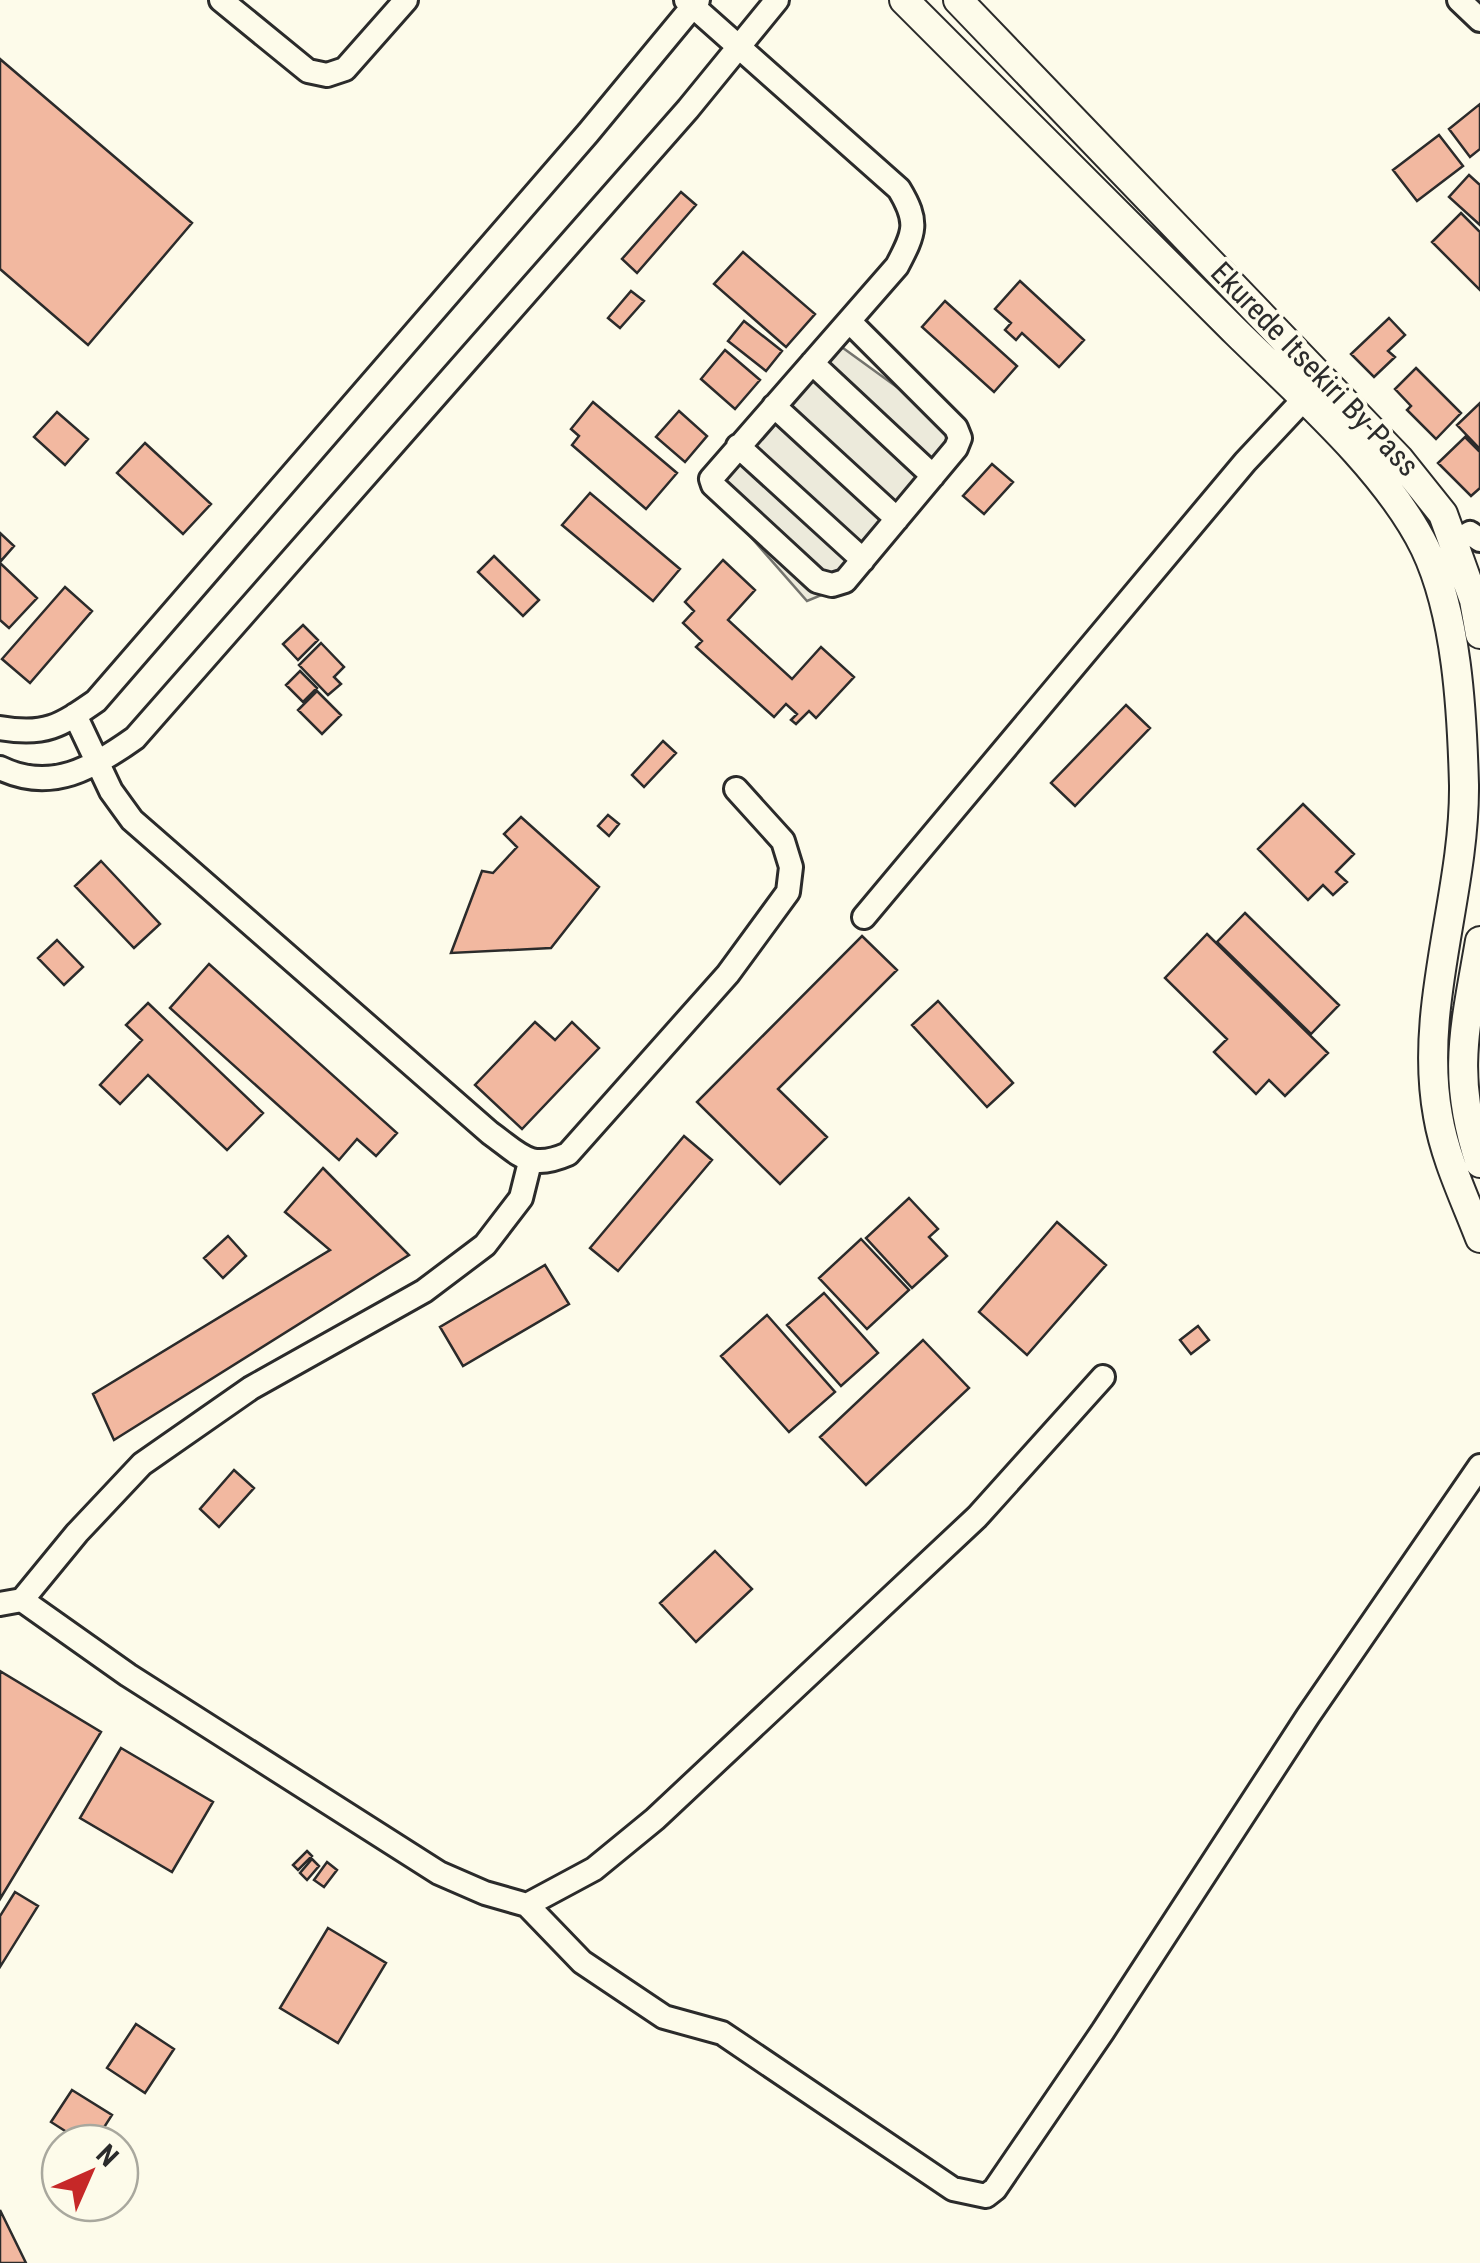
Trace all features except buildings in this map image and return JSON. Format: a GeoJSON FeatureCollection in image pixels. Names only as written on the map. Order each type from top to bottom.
{"type":"FeatureCollection","features":[{"type":"Feature","properties":{"kind":"main road","name":"Ekurede Itsekiri By-Pass"},"geometry":{"type":"LineString","coordinates":[[904,0],[1304,399],[1401,504],[1426,550],[1444,600],[1460,710],[1464,789],[1434,1060],[1438,1117],[1480,1238]]}},
{"type":"Feature","properties":{"kind":"main road","name":"Ekurede Itsekiri By-Pass"},"geometry":{"type":"LineString","coordinates":[[958,0],[1399,459],[1468,542],[1480,634]]}},
{"type":"Feature","properties":{"kind":"main road"},"geometry":{"type":"LineString","coordinates":[[1480,941],[1460,1065],[1466,1122],[1480,1163]]}},
{"type":"Feature","properties":{"kind":"street"},"geometry":{"type":"LineString","coordinates":[[221,0],[308,71],[326,75],[345,69],[406,0]]}},
{"type":"Feature","properties":{"kind":"street"},"geometry":{"type":"LineString","coordinates":[[0,768],[20,778],[59,778],[99,764],[135,738],[777,0]]}},
{"type":"Feature","properties":{"kind":"street"},"geometry":{"type":"LineString","coordinates":[[1458,0],[1480,20]]}},
{"type":"Feature","properties":{"kind":"street"},"geometry":{"type":"LineString","coordinates":[[0,728],[28,732],[59,726],[96,701],[588,133],[692,2],[899,189],[912,211],[911,238],[897,266],[712,475],[713,485],[824,584],[840,583],[863,560],[956,448],[959,434],[850,322]]}},
{"type":"Feature","properties":{"kind":"street"},"geometry":{"type":"LineString","coordinates":[[812,363],[933,476]]}},
{"type":"Feature","properties":{"kind":"street"},"geometry":{"type":"LineString","coordinates":[[864,917],[1244,462],[1304,399]]}},
{"type":"Feature","properties":{"kind":"street"},"geometry":{"type":"LineString","coordinates":[[774,406],[897,519]]}},
{"type":"Feature","properties":{"kind":"street"},"geometry":{"type":"LineString","coordinates":[[738,446],[863,560]]}},
{"type":"Feature","properties":{"kind":"street"},"geometry":{"type":"LineString","coordinates":[[76,715],[111,791],[132,820],[490,1133],[530,1162],[547,1163],[568,1154],[728,974],[788,892],[791,867],[784,841],[736,788]]}},
{"type":"Feature","properties":{"kind":"street"},"geometry":{"type":"LineString","coordinates":[[530,1162],[521,1198],[485,1244],[424,1291],[251,1388],[142,1464],[11,1602],[439,1872],[485,1893],[527,1905],[582,1962],[664,2017],[722,2033],[954,2189],[986,2196],[995,2190],[1308,1716],[1480,1466]]}},
{"type":"Feature","properties":{"kind":"street"},"geometry":{"type":"LineString","coordinates":[[527,1905],[594,1869],[655,1819],[977,1517],[1103,1377]]}},
{"type":"Feature","properties":{"kind":"shaded area"},"geometry":{"type":"Polygon","coordinates":[[[832,340],[963,435],[846,585],[807,601],[706,486],[832,340]]]}}]}
